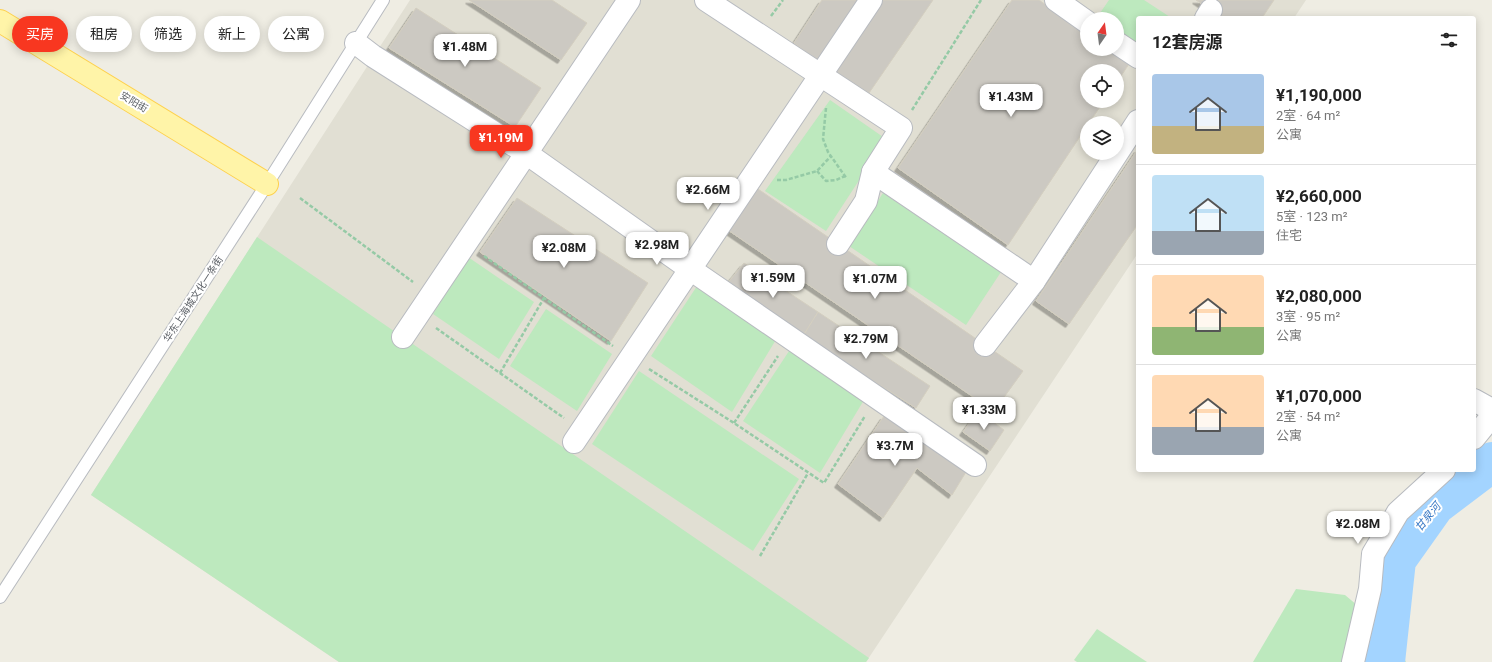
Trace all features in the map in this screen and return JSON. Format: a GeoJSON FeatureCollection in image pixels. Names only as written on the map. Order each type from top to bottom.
{"type":"FeatureCollection","features":[{"type":"Feature","properties":{"kind":"main road","name":"安阳街"},"geometry":{"type":"LineString","coordinates":[[0,21],[267,184]]}},
{"type":"Feature","properties":{"kind":"street"},"geometry":{"type":"LineString","coordinates":[[403,337],[629,0]]}},
{"type":"Feature","properties":{"kind":"street"},"geometry":{"type":"LineString","coordinates":[[706,0],[901,128],[874,172],[866,201],[838,244]]}},
{"type":"Feature","properties":{"kind":"street"},"geometry":{"type":"LineString","coordinates":[[578,436],[754,175],[825,78],[871,0]]}},
{"type":"Feature","properties":{"kind":"street"},"geometry":{"type":"LineString","coordinates":[[1056,0],[1080,17]]}},
{"type":"Feature","properties":{"kind":"street"},"geometry":{"type":"LineString","coordinates":[[356,43],[373,56],[526,153],[690,269],[975,465]]}},
{"type":"Feature","properties":{"kind":"street"},"geometry":{"type":"LineString","coordinates":[[1124,48],[1136,56]]}},
{"type":"Feature","properties":{"kind":"street"},"geometry":{"type":"LineString","coordinates":[[985,345],[1034,281],[1136,124]]}},
{"type":"Feature","properties":{"kind":"street"},"geometry":{"type":"LineString","coordinates":[[874,172],[1034,281]]}},
{"type":"Feature","properties":{"kind":"street"},"geometry":{"type":"LineString","coordinates":[[1476,401],[1492,410]]}},
{"type":"Feature","properties":{"kind":"street"},"geometry":{"type":"LineString","coordinates":[[1476,436],[1492,416]]}},
{"type":"Feature","properties":{"kind":"street"},"geometry":{"type":"LineString","coordinates":[[1353,662],[1370,589],[1372,554],[1398,512],[1442,472]]}},
{"type":"Feature","properties":{"kind":"lane","name":"华东上海城文化一条街"},"geometry":{"type":"LineString","coordinates":[[0,597],[267,184],[383,0]]}},
{"type":"Feature","properties":{"kind":"path"},"geometry":{"type":"LineString","coordinates":[[901,128],[981,0]]}},
{"type":"Feature","properties":{"kind":"path"},"geometry":{"type":"LineString","coordinates":[[825,78],[823,139],[831,156],[845,176],[866,201]]}},
{"type":"Feature","properties":{"kind":"path"},"geometry":{"type":"LineString","coordinates":[[754,175],[770,181],[786,180],[817,171],[831,156]]}},
{"type":"Feature","properties":{"kind":"path"},"geometry":{"type":"LineString","coordinates":[[817,171],[826,181],[836,180],[845,176]]}},
{"type":"Feature","properties":{"kind":"path"},"geometry":{"type":"LineString","coordinates":[[300,198],[431,295]]}},
{"type":"Feature","properties":{"kind":"path"},"geometry":{"type":"LineString","coordinates":[[500,373],[544,298]]}},
{"type":"Feature","properties":{"kind":"path"},"geometry":{"type":"LineString","coordinates":[[417,315],[500,373],[578,436]]}},
{"type":"Feature","properties":{"kind":"path"},"geometry":{"type":"LineString","coordinates":[[734,423],[790,338]]}},
{"type":"Feature","properties":{"kind":"path"},"geometry":{"type":"LineString","coordinates":[[824,483],[877,397]]}},
{"type":"Feature","properties":{"kind":"path"},"geometry":{"type":"LineString","coordinates":[[760,556],[808,473]]}},
{"type":"Feature","properties":{"kind":"shaded area"},"geometry":{"type":"Polygon","coordinates":[[[410,0],[1306,0],[1295,16],[1136,16],[1136,256],[866,662],[339,662],[91,495],[410,0]]]}},
{"type":"Feature","properties":{"kind":"green space"},"geometry":{"type":"Polygon","coordinates":[[[1109,0],[1144,0],[1168,16],[1136,16],[1136,42],[1124,34],[1124,12],[1101,12],[1109,0]]]}},
{"type":"Feature","properties":{"kind":"green space"},"geometry":{"type":"Polygon","coordinates":[[[830,100],[886,139],[826,231],[765,191],[830,100]]]}},
{"type":"Feature","properties":{"kind":"green space"},"geometry":{"type":"Polygon","coordinates":[[[883,193],[1001,272],[966,325],[849,246],[883,193]]]}},
{"type":"Feature","properties":{"kind":"green space"},"geometry":{"type":"Polygon","coordinates":[[[257,237],[869,658],[866,662],[339,662],[91,495],[257,237]]]}},
{"type":"Feature","properties":{"kind":"green space"},"geometry":{"type":"Polygon","coordinates":[[[468,257],[534,302],[499,359],[433,314],[468,257]]]}},
{"type":"Feature","properties":{"kind":"green space"},"geometry":{"type":"Polygon","coordinates":[[[697,286],[777,338],[732,412],[651,356],[697,286]]]}},
{"type":"Feature","properties":{"kind":"green space"},"geometry":{"type":"Polygon","coordinates":[[[546,309],[612,354],[577,411],[510,366],[546,309]]]}},
{"type":"Feature","properties":{"kind":"green space"},"geometry":{"type":"Polygon","coordinates":[[[791,348],[864,400],[820,473],[743,421],[791,348]]]}},
{"type":"Feature","properties":{"kind":"green space"},"geometry":{"type":"Polygon","coordinates":[[[639,371],[799,479],[753,551],[592,444],[639,371]]]}},
{"type":"Feature","properties":{"kind":"green space"},"geometry":{"type":"Polygon","coordinates":[[[1296,589],[1345,595],[1389,632],[1406,662],[1253,662],[1296,589]]]}},
{"type":"Feature","properties":{"kind":"green space"},"geometry":{"type":"Polygon","coordinates":[[[1097,629],[1147,662],[1077,662],[1074,660],[1097,629]]]}},
{"type":"Feature","properties":{"kind":"building"},"geometry":{"type":"Polygon","coordinates":[[[469,0],[552,0],[587,23],[561,60],[469,0]]]}},
{"type":"Feature","properties":{"kind":"building"},"geometry":{"type":"Polygon","coordinates":[[[822,0],[862,0],[819,62],[794,43],[822,0]]]}},
{"type":"Feature","properties":{"kind":"building"},"geometry":{"type":"Polygon","coordinates":[[[883,0],[933,0],[869,93],[835,71],[883,0]]]}},
{"type":"Feature","properties":{"kind":"building"},"geometry":{"type":"Polygon","coordinates":[[[1012,0],[1039,0],[1080,29],[1080,56],[1118,56],[1129,64],[1124,72],[1124,64],[1080,64],[1080,108],[1099,108],[1094,116],[1080,116],[1080,137],[1008,245],[898,168],[1012,0]]]}},
{"type":"Feature","properties":{"kind":"building"},"geometry":{"type":"Polygon","coordinates":[[[1196,0],[1274,0],[1263,16],[1219,16],[1196,0]]]}},
{"type":"Feature","properties":{"kind":"building"},"geometry":{"type":"Polygon","coordinates":[[[416,8],[541,88],[515,127],[389,48],[416,8]]]}},
{"type":"Feature","properties":{"kind":"building"},"geometry":{"type":"Polygon","coordinates":[[[1136,152],[1136,227],[1069,324],[1036,301],[1136,152]]]}},
{"type":"Feature","properties":{"kind":"building"},"geometry":{"type":"Polygon","coordinates":[[[758,189],[1023,371],[994,411],[728,230],[758,189]]]}},
{"type":"Feature","properties":{"kind":"building"},"geometry":{"type":"Polygon","coordinates":[[[517,198],[648,283],[611,341],[480,252],[517,198]]]}},
{"type":"Feature","properties":{"kind":"building"},"geometry":{"type":"Polygon","coordinates":[[[744,263],[818,312],[803,336],[727,284],[744,263]]]}},
{"type":"Feature","properties":{"kind":"building"},"geometry":{"type":"Polygon","coordinates":[[[818,312],[930,386],[916,408],[803,336],[818,312]]]}},
{"type":"Feature","properties":{"kind":"building"},"geometry":{"type":"Polygon","coordinates":[[[978,411],[1004,430],[990,451],[963,432],[978,411]]]}},
{"type":"Feature","properties":{"kind":"building"},"geometry":{"type":"Polygon","coordinates":[[[884,416],[966,472],[952,495],[917,468],[883,518],[838,484],[884,416]]]}},
{"type":"Feature","properties":{"kind":"waterway","name":"甘泉河"},"geometry":{"type":"LineString","coordinates":[[1385,662],[1396,560],[1435,505],[1492,462]]}}]}
